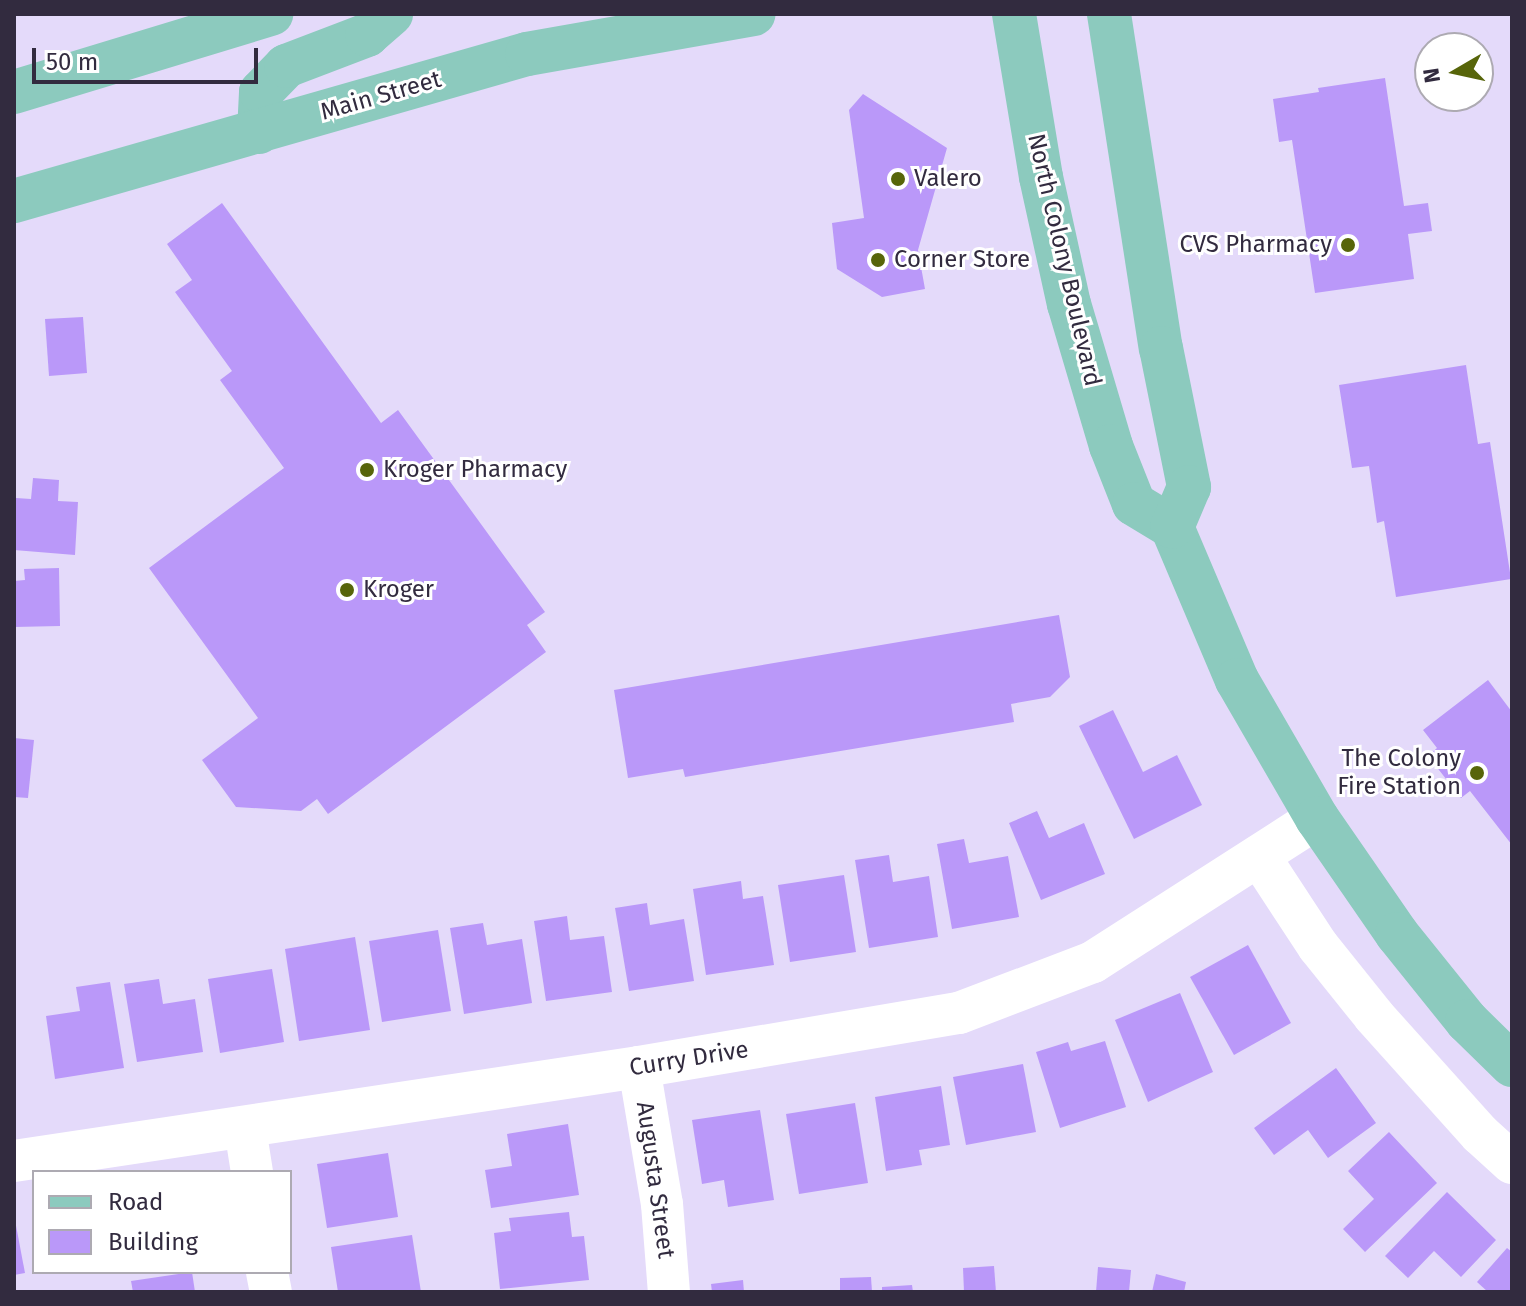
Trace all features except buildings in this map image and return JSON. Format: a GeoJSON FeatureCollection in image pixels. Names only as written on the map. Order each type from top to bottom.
{"type":"FeatureCollection","features":[{"type":"Feature","properties":{"kind":"main road"},"geometry":{"type":"LineString","coordinates":[[259,132],[261,92],[286,66],[367,35],[391,14]]}},
{"type":"Feature","properties":{"kind":"main road","name":"Main Street"},"geometry":{"type":"LineString","coordinates":[[14,201],[527,54],[753,14]]}},
{"type":"Feature","properties":{"kind":"main road","name":"North Colony Boulevard"},"geometry":{"type":"LineString","coordinates":[[1014,14],[1041,177],[1084,360],[1134,504],[1172,527]]}},
{"type":"Feature","properties":{"kind":"main road"},"geometry":{"type":"LineString","coordinates":[[1109,14],[1161,348],[1189,487],[1172,527],[1237,680],[1317,818],[1397,934],[1467,1021],[1512,1065]]}},
{"type":"Feature","properties":{"kind":"main road"},"geometry":{"type":"LineString","coordinates":[[14,92],[243,18]]}},
{"type":"Feature","properties":{"kind":"street","name":"Curry Drive"},"geometry":{"type":"LineString","coordinates":[[14,1161],[639,1067],[959,1013],[1093,962],[1317,818]]}},
{"type":"Feature","properties":{"kind":"street"},"geometry":{"type":"LineString","coordinates":[[1259,856],[1318,946],[1374,1016],[1470,1123],[1512,1163]]}},
{"type":"Feature","properties":{"kind":"street","name":"Augusta Street"},"geometry":{"type":"LineString","coordinates":[[639,1067],[662,1204],[669,1292]]}},
{"type":"Feature","properties":{"kind":"street"},"geometry":{"type":"LineString","coordinates":[[245,1128],[252,1170]]}},
{"type":"Feature","properties":{"kind":"place","name":"Valero"},"geometry":{"type":"Point","coordinates":[898,179]}},
{"type":"Feature","properties":{"kind":"place","name":"CVS Pharmacy"},"geometry":{"type":"Point","coordinates":[1348,245]}},
{"type":"Feature","properties":{"kind":"place","name":"Corner Store"},"geometry":{"type":"Point","coordinates":[878,260]}},
{"type":"Feature","properties":{"kind":"place","name":"Kroger Pharmacy"},"geometry":{"type":"Point","coordinates":[367,470]}},
{"type":"Feature","properties":{"kind":"place","name":"Kroger"},"geometry":{"type":"Point","coordinates":[347,590]}},
{"type":"Feature","properties":{"kind":"place","name":"The Colony Fire Station"},"geometry":{"type":"Point","coordinates":[1477,773]}}]}
